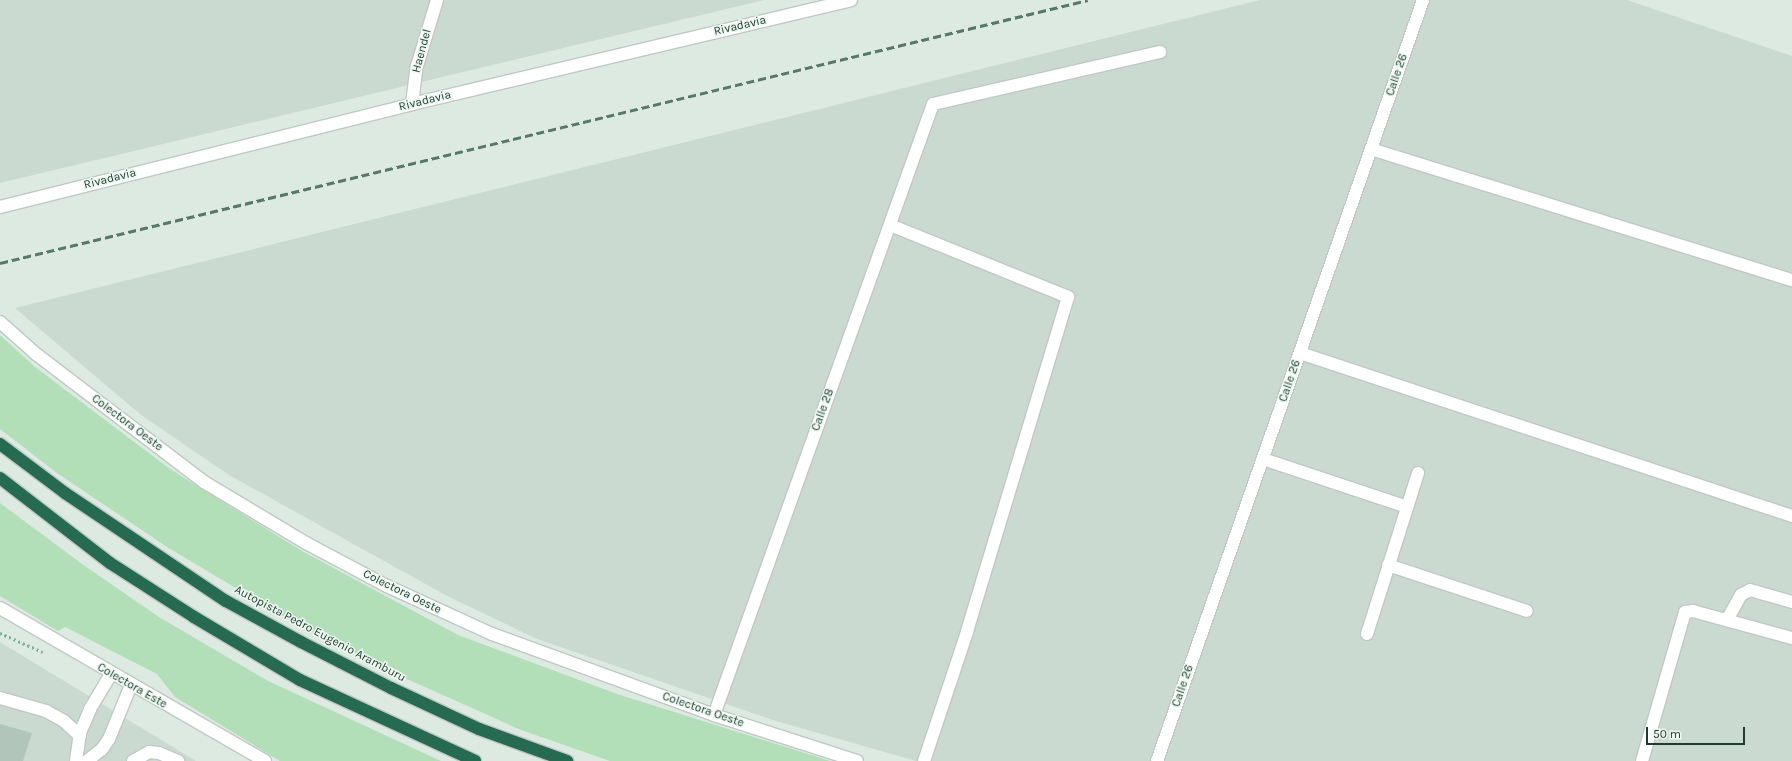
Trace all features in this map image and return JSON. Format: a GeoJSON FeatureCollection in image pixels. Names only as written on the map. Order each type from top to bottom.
{"type":"FeatureCollection","features":[{"type":"Feature","properties":{"kind":"highway","name":"Autopista Pedro Eugenio Aramburu"},"geometry":{"type":"LineString","coordinates":[[0,444],[65,493],[165,561],[253,616],[391,688],[472,726],[567,761]]}},
{"type":"Feature","properties":{"kind":"highway"},"geometry":{"type":"LineString","coordinates":[[0,478],[110,562],[194,617],[300,680],[475,761]]}},
{"type":"Feature","properties":{"kind":"street","name":"Haendel"},"geometry":{"type":"LineString","coordinates":[[412,104],[417,66],[437,0]]}},
{"type":"Feature","properties":{"kind":"street","name":"Rivadavia"},"geometry":{"type":"LineString","coordinates":[[0,207],[412,104],[851,0]]}},
{"type":"Feature","properties":{"kind":"street","name":"Calle 26"},"geometry":{"type":"LineString","coordinates":[[1157,761],[1423,0]]}},
{"type":"Feature","properties":{"kind":"street","name":"Calle 28"},"geometry":{"type":"LineString","coordinates":[[714,715],[933,104],[1160,52]]}},
{"type":"Feature","properties":{"kind":"street"},"geometry":{"type":"LineString","coordinates":[[1371,149],[1792,280]]}},
{"type":"Feature","properties":{"kind":"street"},"geometry":{"type":"LineString","coordinates":[[890,224],[1068,297],[967,632],[924,761]]}},
{"type":"Feature","properties":{"kind":"street","name":"Colectora Oeste"},"geometry":{"type":"LineString","coordinates":[[0,322],[36,354],[204,482],[306,543],[387,586],[492,634],[714,715],[857,761]]}},
{"type":"Feature","properties":{"kind":"street"},"geometry":{"type":"LineString","coordinates":[[1300,353],[1792,516]]}},
{"type":"Feature","properties":{"kind":"street"},"geometry":{"type":"LineString","coordinates":[[1263,459],[1407,507]]}},
{"type":"Feature","properties":{"kind":"street"},"geometry":{"type":"LineString","coordinates":[[1367,634],[1418,473]]}},
{"type":"Feature","properties":{"kind":"street"},"geometry":{"type":"LineString","coordinates":[[1388,565],[1527,611]]}},
{"type":"Feature","properties":{"kind":"street"},"geometry":{"type":"LineString","coordinates":[[1727,620],[1741,594],[1750,590],[1792,602]]}},
{"type":"Feature","properties":{"kind":"street","name":"Colectora Este"},"geometry":{"type":"LineString","coordinates":[[0,608],[111,674],[265,761]]}},
{"type":"Feature","properties":{"kind":"street"},"geometry":{"type":"LineString","coordinates":[[1643,761],[1685,612],[1693,611],[1792,638]]}},
{"type":"Feature","properties":{"kind":"street"},"geometry":{"type":"LineString","coordinates":[[111,674],[90,709],[80,736],[76,757],[91,760],[108,739],[131,685]]}},
{"type":"Feature","properties":{"kind":"street"},"geometry":{"type":"LineString","coordinates":[[0,698],[46,711],[64,721],[80,736]]}},
{"type":"Feature","properties":{"kind":"street"},"geometry":{"type":"LineString","coordinates":[[133,761],[149,752],[159,753],[178,761]]}},
{"type":"Feature","properties":{"kind":"path"},"geometry":{"type":"LineString","coordinates":[[0,633],[45,653]]}},
{"type":"Feature","properties":{"kind":"shaded area"},"geometry":{"type":"Polygon","coordinates":[[[0,0],[764,0],[0,183],[0,0]]]}},
{"type":"Feature","properties":{"kind":"shaded area"},"geometry":{"type":"Polygon","coordinates":[[[1260,0],[1627,0],[1792,56],[1792,761],[916,761],[776,721],[537,639],[449,597],[229,475],[141,415],[15,308],[1260,0]]]}},
{"type":"Feature","properties":{"kind":"shaded area"},"geometry":{"type":"Polygon","coordinates":[[[0,642],[196,761],[0,761],[0,642]]]}},
{"type":"Feature","properties":{"kind":"green space"},"geometry":{"type":"Polygon","coordinates":[[[0,335],[35,367],[170,469],[302,551],[458,635],[617,694],[830,761],[610,761],[521,730],[407,679],[288,619],[167,547],[57,473],[0,429],[0,335]]]}},
{"type":"Feature","properties":{"kind":"green space"},"geometry":{"type":"Polygon","coordinates":[[[0,503],[82,564],[159,617],[268,681],[441,761],[280,761],[175,697],[157,674],[65,627],[58,631],[0,596],[0,503]]]}},
{"type":"Feature","properties":{"kind":"building"},"geometry":{"type":"Polygon","coordinates":[[[0,724],[32,733],[23,761],[0,761],[0,724]]]}},
{"type":"Feature","properties":{"kind":"railway"},"geometry":{"type":"LineString","coordinates":[[0,263],[1088,0]]}}]}
